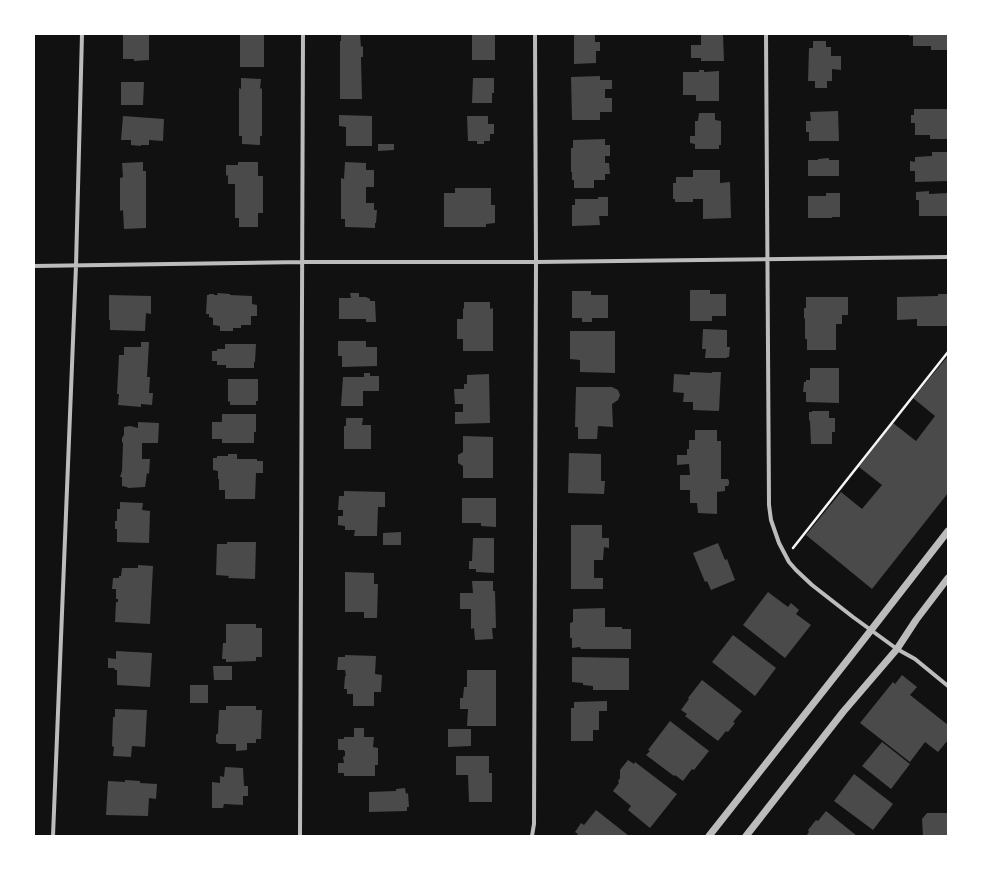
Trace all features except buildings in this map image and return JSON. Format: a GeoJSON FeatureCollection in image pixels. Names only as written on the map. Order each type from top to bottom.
{"type":"FeatureCollection","features":[{"type":"Feature","properties":{"kind":"street"},"geometry":{"type":"LineString","coordinates":[[53,836],[76,266],[82,34]]}},
{"type":"Feature","properties":{"kind":"street"},"geometry":{"type":"LineString","coordinates":[[300,836],[303,34]]}},
{"type":"Feature","properties":{"kind":"street"},"geometry":{"type":"LineString","coordinates":[[532,836],[534,824],[536,262],[535,34]]}},
{"type":"Feature","properties":{"kind":"street"},"geometry":{"type":"LineString","coordinates":[[766,34],[768,505],[775,533],[783,552],[796,570],[812,585],[897,649],[915,659],[948,686]]}},
{"type":"Feature","properties":{"kind":"street"},"geometry":{"type":"LineString","coordinates":[[34,266],[302,262],[536,262],[948,257]]}},
{"type":"Feature","properties":{"kind":"street"},"geometry":{"type":"LineString","coordinates":[[709,836],[948,531]]}},
{"type":"Feature","properties":{"kind":"street"},"geometry":{"type":"LineString","coordinates":[[746,836],[843,712],[897,649],[916,620],[948,578]]}},
{"type":"Feature","properties":{"kind":"path"},"geometry":{"type":"LineString","coordinates":[[793,548],[948,352]]}}]}
